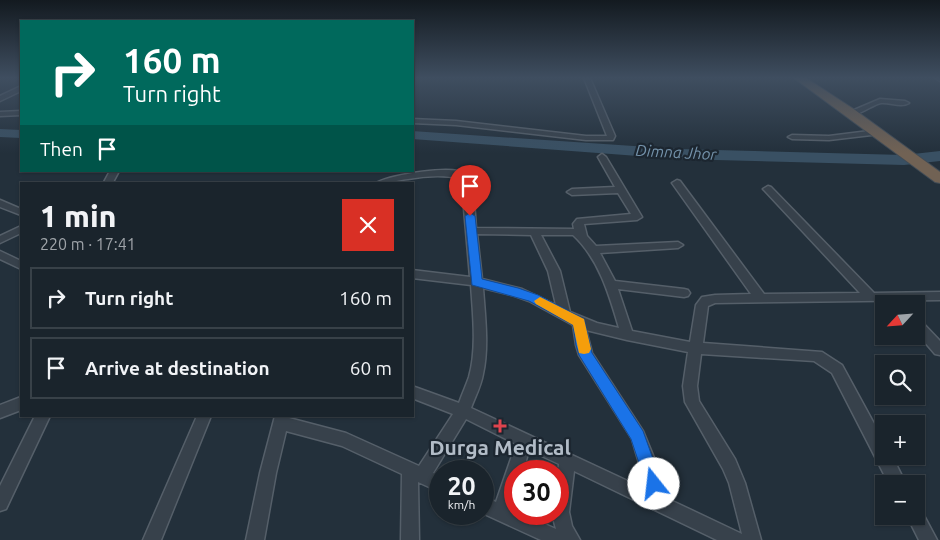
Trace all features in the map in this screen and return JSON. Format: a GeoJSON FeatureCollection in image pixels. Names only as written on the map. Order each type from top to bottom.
{"type":"FeatureCollection","features":[{"type":"Feature","properties":{"kind":"highway"},"geometry":{"type":"LineString","coordinates":[[837,103],[940,179]]}},
{"type":"Feature","properties":{"kind":"street"},"geometry":{"type":"LineString","coordinates":[[414,121],[465,124],[586,138],[610,138],[611,136],[597,103]]}},
{"type":"Feature","properties":{"kind":"street"},"geometry":{"type":"LineString","coordinates":[[851,113],[875,103]]}},
{"type":"Feature","properties":{"kind":"street"},"geometry":{"type":"LineString","coordinates":[[0,114],[20,113]]}},
{"type":"Feature","properties":{"kind":"street"},"geometry":{"type":"LineString","coordinates":[[792,137],[838,137],[877,132]]}},
{"type":"Feature","properties":{"kind":"street"},"geometry":{"type":"LineString","coordinates":[[602,157],[636,217],[581,221],[578,227],[610,284],[627,335]]}},
{"type":"Feature","properties":{"kind":"street"},"geometry":{"type":"LineString","coordinates":[[386,182],[405,177],[445,174],[463,176],[468,186],[479,312],[479,358],[476,376],[462,411],[416,473],[410,540]]}},
{"type":"Feature","properties":{"kind":"street"},"geometry":{"type":"LineString","coordinates":[[677,183],[760,298]]}},
{"type":"Feature","properties":{"kind":"street"},"geometry":{"type":"LineString","coordinates":[[768,189],[870,296]]}},
{"type":"Feature","properties":{"kind":"street"},"geometry":{"type":"LineString","coordinates":[[572,192],[622,190]]}},
{"type":"Feature","properties":{"kind":"street"},"geometry":{"type":"LineString","coordinates":[[0,203],[20,212]]}},
{"type":"Feature","properties":{"kind":"street"},"geometry":{"type":"LineString","coordinates":[[0,240],[20,230]]}},
{"type":"Feature","properties":{"kind":"street"},"geometry":{"type":"LineString","coordinates":[[472,231],[570,231],[582,236]]}},
{"type":"Feature","properties":{"kind":"street"},"geometry":{"type":"LineString","coordinates":[[534,231],[554,271],[565,315]]}},
{"type":"Feature","properties":{"kind":"street"},"geometry":{"type":"LineString","coordinates":[[592,250],[678,245]]}},
{"type":"Feature","properties":{"kind":"street"},"geometry":{"type":"LineString","coordinates":[[0,254],[20,264]]}},
{"type":"Feature","properties":{"kind":"street"},"geometry":{"type":"LineString","coordinates":[[414,274],[476,282],[526,295],[579,322],[627,335],[694,348],[817,356],[827,361],[837,370],[893,475]]}},
{"type":"Feature","properties":{"kind":"street"},"geometry":{"type":"LineString","coordinates":[[610,284],[684,293]]}},
{"type":"Feature","properties":{"kind":"street"},"geometry":{"type":"LineString","coordinates":[[925,297],[940,296]]}},
{"type":"Feature","properties":{"kind":"street"},"geometry":{"type":"LineString","coordinates":[[752,540],[737,483],[729,464],[692,402],[690,386],[699,311],[702,305],[706,300],[875,297]]}},
{"type":"Feature","properties":{"kind":"street"},"geometry":{"type":"LineString","coordinates":[[579,322],[582,345],[586,355],[638,436],[644,450],[659,503]]}},
{"type":"Feature","properties":{"kind":"street"},"geometry":{"type":"LineString","coordinates":[[925,333],[940,350]]}},
{"type":"Feature","properties":{"kind":"street"},"geometry":{"type":"LineString","coordinates":[[414,393],[462,411],[568,460]]}},
{"type":"Feature","properties":{"kind":"street"},"geometry":{"type":"LineString","coordinates":[[0,412],[20,403]]}},
{"type":"Feature","properties":{"kind":"street"},"geometry":{"type":"LineString","coordinates":[[0,503],[43,417]]}},
{"type":"Feature","properties":{"kind":"street"},"geometry":{"type":"LineString","coordinates":[[152,540],[204,417]]}},
{"type":"Feature","properties":{"kind":"street"},"geometry":{"type":"LineString","coordinates":[[256,540],[281,420],[346,440],[429,479]]}},
{"type":"Feature","properties":{"kind":"street"},"geometry":{"type":"LineString","coordinates":[[501,512],[525,440]]}},
{"type":"Feature","properties":{"kind":"street"},"geometry":{"type":"LineString","coordinates":[[569,460],[736,540]]}},
{"type":"Feature","properties":{"kind":"street"},"geometry":{"type":"LineString","coordinates":[[494,509],[542,536],[560,540]]}},
{"type":"Feature","properties":{"kind":"street"},"geometry":{"type":"LineString","coordinates":[[562,525],[564,532],[571,540]]}},
{"type":"Feature","properties":{"kind":"street"},"geometry":{"type":"LineString","coordinates":[[920,525],[928,540]]}},
{"type":"Feature","properties":{"kind":"waterway","name":"Dimna Jhor"},"geometry":{"type":"LineString","coordinates":[[0,133],[20,134]]}},
{"type":"Feature","properties":{"kind":"waterway","name":"Dimna Jhor"},"geometry":{"type":"LineString","coordinates":[[414,135],[678,154],[904,160],[940,156]]}},
{"type":"Feature","properties":{"kind":"slow traffic"},"geometry":{"type":"LineString","coordinates":[[540,301],[579,322],[584,349]]}},
{"type":"Feature","properties":{"kind":"place","name":"Durga Medical"},"geometry":{"type":"Point","coordinates":[500,426]}},
{"type":"Feature","properties":{"kind":"route"},"geometry":{"type":"LineString","coordinates":[[470,216],[476,282],[518,292],[579,322],[582,345],[586,355],[638,436],[654,484]]}}]}
